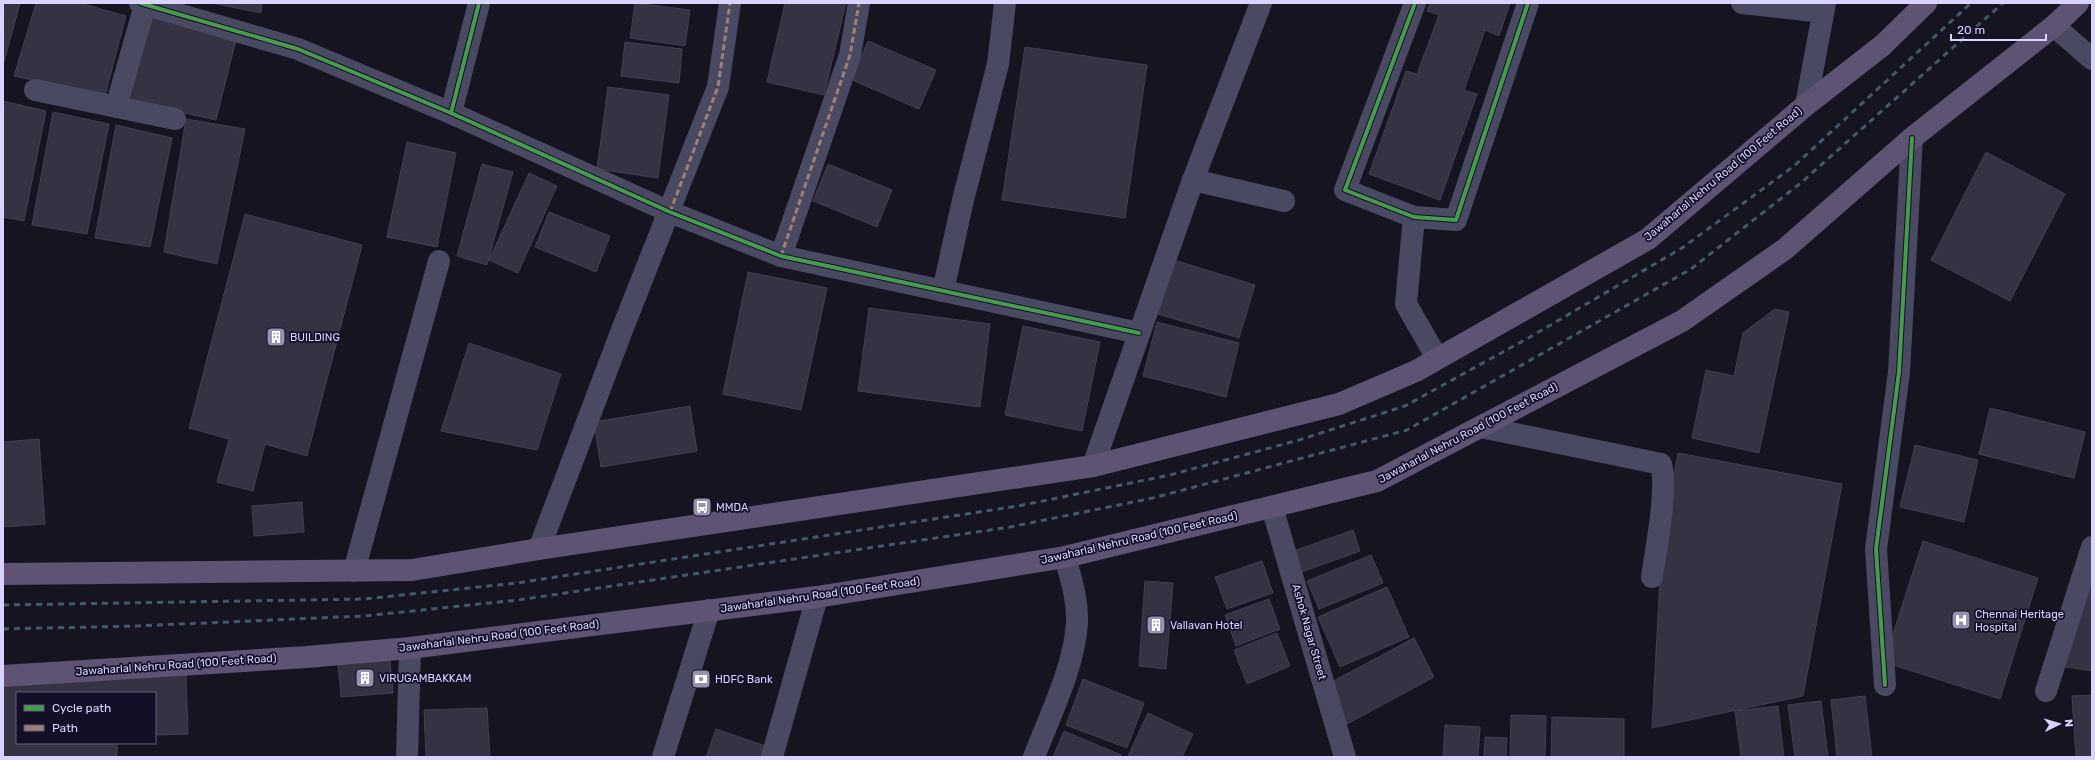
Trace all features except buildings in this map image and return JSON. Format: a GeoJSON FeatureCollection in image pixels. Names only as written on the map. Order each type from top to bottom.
{"type":"FeatureCollection","features":[{"type":"Feature","properties":{"kind":"main road","name":"Jawaharlal Nehru Road (100 Feet Road)"},"geometry":{"type":"LineString","coordinates":[[3,574],[412,570],[539,548],[1093,466],[1340,404],[1416,371],[1436,358],[1648,239],[1806,105],[1883,45],[1926,3]]}},
{"type":"Feature","properties":{"kind":"main road","name":"Jawaharlal Nehru Road (100 Feet Road)"},"geometry":{"type":"LineString","coordinates":[[3,676],[307,657],[410,648],[817,597],[1065,557],[1377,481],[1682,321],[1785,249],[1912,138],[2054,26],[2078,3]]}},
{"type":"Feature","properties":{"kind":"street"},"geometry":{"type":"LineString","coordinates":[[451,113],[479,3]]}},
{"type":"Feature","properties":{"kind":"street"},"geometry":{"type":"LineString","coordinates":[[539,548],[622,330],[670,212],[718,87],[730,3]]}},
{"type":"Feature","properties":{"kind":"street"},"geometry":{"type":"LineString","coordinates":[[781,256],[850,55],[860,3]]}},
{"type":"Feature","properties":{"kind":"street"},"geometry":{"type":"LineString","coordinates":[[943,291],[963,200],[998,64],[1005,3]]}},
{"type":"Feature","properties":{"kind":"street"},"geometry":{"type":"LineString","coordinates":[[1093,466],[1193,180],[1261,3]]}},
{"type":"Feature","properties":{"kind":"street"},"geometry":{"type":"LineString","coordinates":[[1415,3],[1344,190],[1414,217],[1456,220],[1528,3]]}},
{"type":"Feature","properties":{"kind":"street"},"geometry":{"type":"LineString","coordinates":[[1742,3],[1824,8],[1806,105]]}},
{"type":"Feature","properties":{"kind":"street"},"geometry":{"type":"LineString","coordinates":[[116,107],[143,4],[298,49],[451,113],[670,212],[781,256],[1140,333]]}},
{"type":"Feature","properties":{"kind":"street"},"geometry":{"type":"LineString","coordinates":[[2054,26],[2092,60]]}},
{"type":"Feature","properties":{"kind":"street"},"geometry":{"type":"LineString","coordinates":[[35,90],[175,119]]}},
{"type":"Feature","properties":{"kind":"street"},"geometry":{"type":"LineString","coordinates":[[1885,685],[1876,549],[1899,372],[1912,138]]}},
{"type":"Feature","properties":{"kind":"street"},"geometry":{"type":"LineString","coordinates":[[1193,180],[1284,201]]}},
{"type":"Feature","properties":{"kind":"street"},"geometry":{"type":"LineString","coordinates":[[1414,217],[1406,304],[1436,358]]}},
{"type":"Feature","properties":{"kind":"street"},"geometry":{"type":"LineString","coordinates":[[354,571],[439,261]]}},
{"type":"Feature","properties":{"kind":"street"},"geometry":{"type":"LineString","coordinates":[[1481,427],[1661,464],[1664,474],[1663,490],[1652,577]]}},
{"type":"Feature","properties":{"kind":"street","name":"Ashok Nagar Street"},"geometry":{"type":"LineString","coordinates":[[1272,507],[1345,757]]}},
{"type":"Feature","properties":{"kind":"street"},"geometry":{"type":"LineString","coordinates":[[2046,691],[2092,548]]}},
{"type":"Feature","properties":{"kind":"street"},"geometry":{"type":"LineString","coordinates":[[1034,757],[1074,649],[1077,622],[1075,590],[1065,557]]}},
{"type":"Feature","properties":{"kind":"street"},"geometry":{"type":"LineString","coordinates":[[772,757],[817,597]]}},
{"type":"Feature","properties":{"kind":"street"},"geometry":{"type":"LineString","coordinates":[[663,757],[709,610]]}},
{"type":"Feature","properties":{"kind":"street"},"geometry":{"type":"LineString","coordinates":[[407,757],[410,648]]}},
{"type":"Feature","properties":{"kind":"railway"},"geometry":{"type":"LineString","coordinates":[[3,605],[364,599],[517,583],[1018,506],[1170,475],[1299,440],[1405,406],[1530,337],[1682,248],[1794,166],[1971,3]]}},
{"type":"Feature","properties":{"kind":"railway"},"geometry":{"type":"LineString","coordinates":[[3,629],[136,626],[364,616],[518,600],[1010,527],[1153,498],[1407,430],[1691,269],[1802,182],[2003,3]]}},
{"type":"Feature","properties":{"kind":"marked path"},"geometry":{"type":"LineString","coordinates":[[670,212],[718,87],[730,3]]}},
{"type":"Feature","properties":{"kind":"marked path"},"geometry":{"type":"LineString","coordinates":[[781,256],[850,55],[859,3]]}},
{"type":"Feature","properties":{"kind":"cycle path"},"geometry":{"type":"LineString","coordinates":[[140,3],[298,49],[451,113]]}},
{"type":"Feature","properties":{"kind":"cycle path"},"geometry":{"type":"LineString","coordinates":[[479,3],[451,113],[670,212],[781,256],[1139,333]]}},
{"type":"Feature","properties":{"kind":"cycle path"},"geometry":{"type":"LineString","coordinates":[[1415,3],[1345,190],[1414,217],[1456,220],[1528,3]]}},
{"type":"Feature","properties":{"kind":"cycle path"},"geometry":{"type":"LineString","coordinates":[[1885,685],[1876,549],[1899,372],[1912,138]]}},
{"type":"Feature","properties":{"kind":"place","name":"BUILDING"},"geometry":{"type":"Point","coordinates":[276,337]}},
{"type":"Feature","properties":{"kind":"place","name":"MMDA"},"geometry":{"type":"Point","coordinates":[702,507]}},
{"type":"Feature","properties":{"kind":"place","name":"Chennai Heritage Hospital"},"geometry":{"type":"Point","coordinates":[1961,620]}},
{"type":"Feature","properties":{"kind":"place","name":"Vallavan Hotel"},"geometry":{"type":"Point","coordinates":[1156,625]}},
{"type":"Feature","properties":{"kind":"place","name":"VIRUGAMBAKKAM"},"geometry":{"type":"Point","coordinates":[365,678]}},
{"type":"Feature","properties":{"kind":"place","name":"HDFC Bank"},"geometry":{"type":"Point","coordinates":[701,679]}}]}
